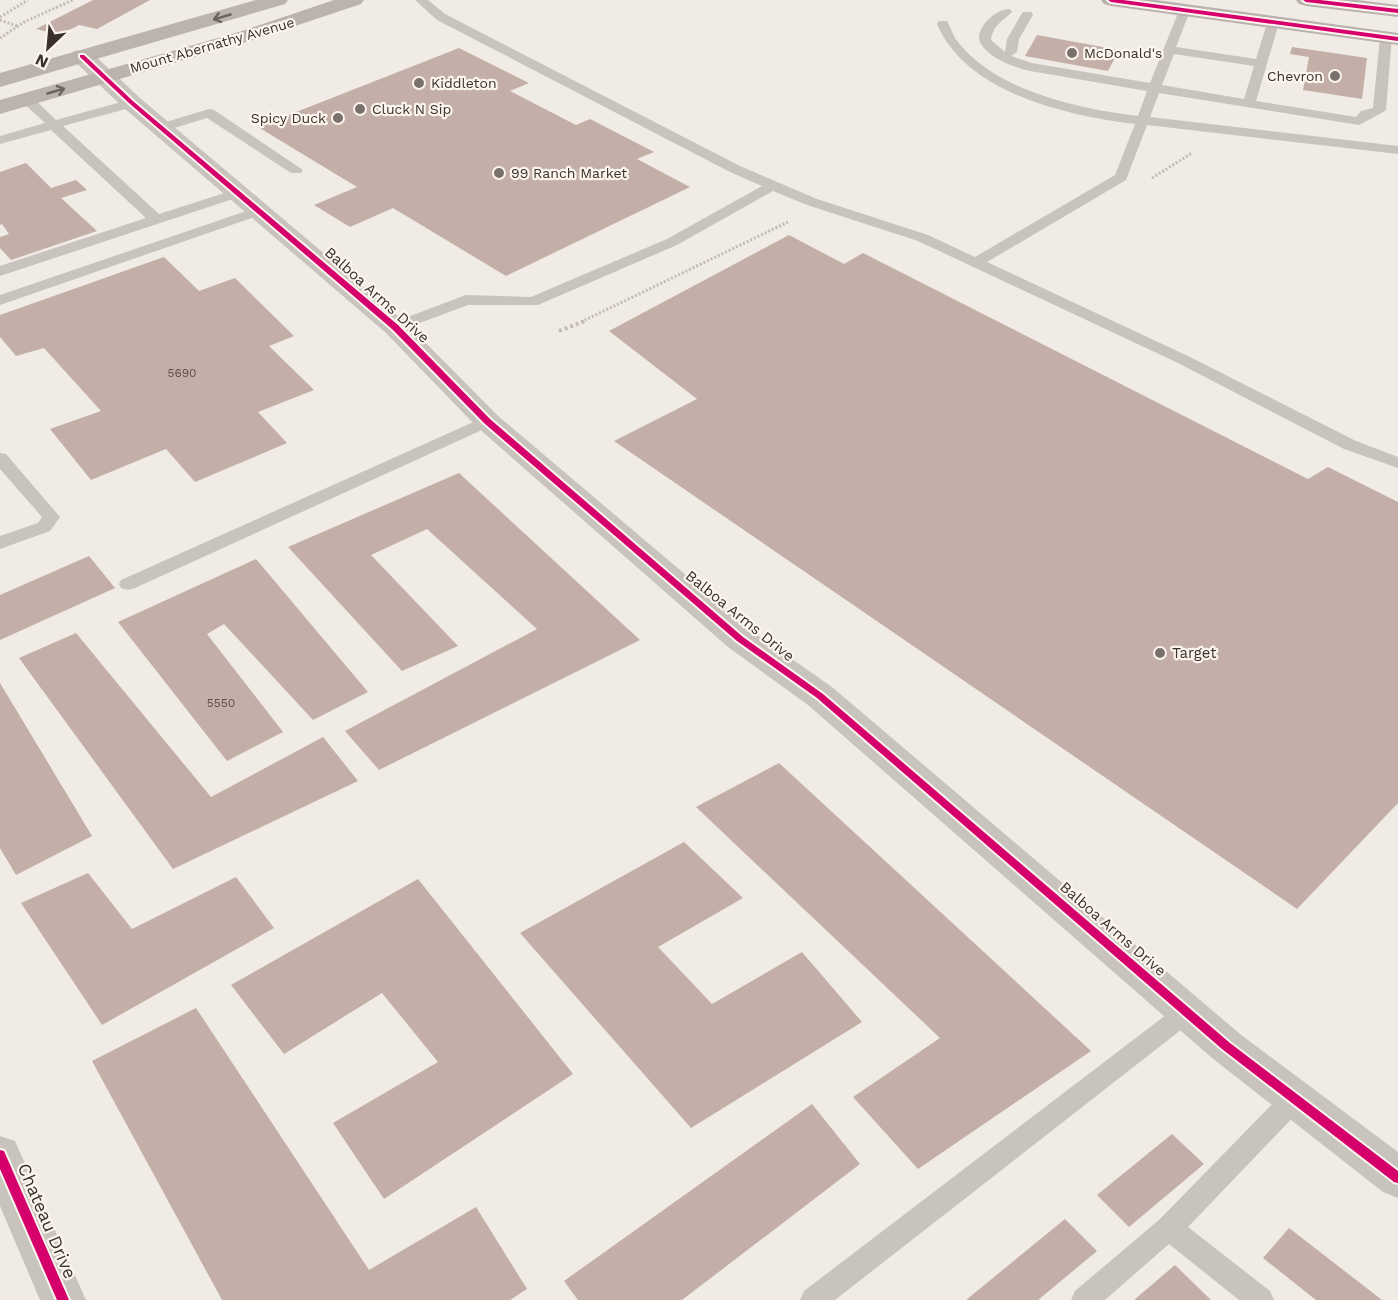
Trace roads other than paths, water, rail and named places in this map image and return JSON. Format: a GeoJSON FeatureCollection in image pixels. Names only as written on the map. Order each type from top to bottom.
{"type":"FeatureCollection","features":[{"type":"Feature","properties":{"kind":"main road","name":"Mount Abernathy Avenue"},"geometry":{"type":"LineString","coordinates":[[0,80],[278,0]]}},
{"type":"Feature","properties":{"kind":"main road","name":"Mount Abernathy Avenue"},"geometry":{"type":"LineString","coordinates":[[0,107],[313,15],[354,0]]}},
{"type":"Feature","properties":{"kind":"main road"},"geometry":{"type":"LineString","coordinates":[[1111,0],[1273,23],[1394,34]]}},
{"type":"Feature","properties":{"kind":"main road"},"geometry":{"type":"LineString","coordinates":[[1306,0],[1398,11]]}},
{"type":"Feature","properties":{"kind":"main road"},"geometry":{"type":"LineString","coordinates":[[1184,10],[1227,4],[1394,34]]}},
{"type":"Feature","properties":{"kind":"street","name":"Balboa Arms Drive"},"geometry":{"type":"LineString","coordinates":[[82,56],[132,103],[395,327],[487,422],[740,639],[820,696],[1226,1046],[1398,1178]]}},
{"type":"Feature","properties":{"kind":"street","name":"Chateau Drive"},"geometry":{"type":"LineString","coordinates":[[0,1155],[63,1300]]}},
{"type":"Feature","properties":{"kind":"lane"},"geometry":{"type":"LineString","coordinates":[[421,0],[441,17],[719,161],[812,202],[923,238],[1184,360],[1350,445],[1398,463]]}},
{"type":"Feature","properties":{"kind":"lane"},"geometry":{"type":"LineString","coordinates":[[976,262],[1121,177],[1184,10]]}},
{"type":"Feature","properties":{"kind":"lane"},"geometry":{"type":"LineString","coordinates":[[1156,84],[1030,67],[1001,56],[985,41],[985,33],[998,16],[1006,12],[1005,21],[998,32],[996,41],[1022,57],[1156,84],[1249,104],[1359,121],[1366,114],[1379,110],[1394,34]]}},
{"type":"Feature","properties":{"kind":"lane"},"geometry":{"type":"LineString","coordinates":[[1011,52],[1012,39],[1027,15]]}},
{"type":"Feature","properties":{"kind":"lane"},"geometry":{"type":"LineString","coordinates":[[1249,104],[1273,23]]}},
{"type":"Feature","properties":{"kind":"lane"},"geometry":{"type":"LineString","coordinates":[[943,24],[954,45],[975,66],[1037,99],[1104,116],[1398,150]]}},
{"type":"Feature","properties":{"kind":"lane"},"geometry":{"type":"LineString","coordinates":[[1169,50],[1261,63]]}},
{"type":"Feature","properties":{"kind":"lane"},"geometry":{"type":"LineString","coordinates":[[27,100],[157,220]]}},
{"type":"Feature","properties":{"kind":"lane"},"geometry":{"type":"LineString","coordinates":[[0,140],[132,103]]}},
{"type":"Feature","properties":{"kind":"lane"},"geometry":{"type":"LineString","coordinates":[[161,128],[209,113],[296,170]]}},
{"type":"Feature","properties":{"kind":"lane"},"geometry":{"type":"LineString","coordinates":[[395,327],[466,300],[533,302],[672,242],[773,185]]}},
{"type":"Feature","properties":{"kind":"lane"},"geometry":{"type":"LineString","coordinates":[[0,271],[157,220],[247,202]]}},
{"type":"Feature","properties":{"kind":"lane"},"geometry":{"type":"LineString","coordinates":[[0,300],[247,202]]}},
{"type":"Feature","properties":{"kind":"lane"},"geometry":{"type":"LineString","coordinates":[[128,584],[487,422]]}},
{"type":"Feature","properties":{"kind":"lane"},"geometry":{"type":"LineString","coordinates":[[0,458],[51,517],[44,527],[0,543]]}},
{"type":"Feature","properties":{"kind":"lane"},"geometry":{"type":"LineString","coordinates":[[814,1300],[1187,1012]]}},
{"type":"Feature","properties":{"kind":"lane"},"geometry":{"type":"LineString","coordinates":[[1085,1300],[1169,1228],[1294,1099]]}},
{"type":"Feature","properties":{"kind":"lane"},"geometry":{"type":"LineString","coordinates":[[1169,1228],[1260,1300]]}},
{"type":"Feature","properties":{"kind":"place","name":"McDonald's"},"geometry":{"type":"Point","coordinates":[1072,53]}},
{"type":"Feature","properties":{"kind":"place","name":"Chevron"},"geometry":{"type":"Point","coordinates":[1335,76]}},
{"type":"Feature","properties":{"kind":"place","name":"Kiddleton"},"geometry":{"type":"Point","coordinates":[419,83]}},
{"type":"Feature","properties":{"kind":"place","name":"Cluck N Sip"},"geometry":{"type":"Point","coordinates":[360,109]}},
{"type":"Feature","properties":{"kind":"place","name":"Spicy Duck"},"geometry":{"type":"Point","coordinates":[338,118]}},
{"type":"Feature","properties":{"kind":"place","name":"99 Ranch Market"},"geometry":{"type":"Point","coordinates":[499,173]}},
{"type":"Feature","properties":{"kind":"place","name":"Target"},"geometry":{"type":"Point","coordinates":[1160,653]}}]}
